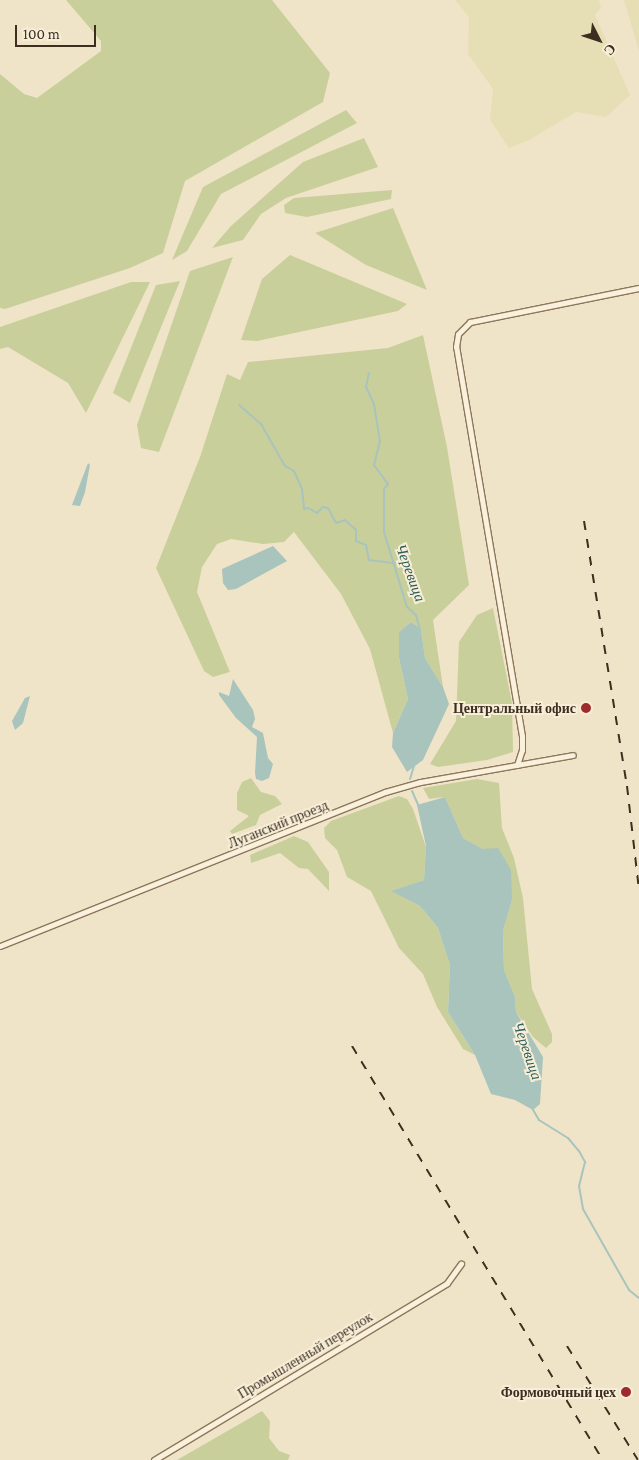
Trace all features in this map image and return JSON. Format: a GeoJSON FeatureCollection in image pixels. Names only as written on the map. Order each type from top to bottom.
{"type":"FeatureCollection","features":[{"type":"Feature","properties":{"kind":"street"},"geometry":{"type":"LineString","coordinates":[[517,765],[522,750],[522,736],[456,347],[458,334],[470,322],[639,288]]}},
{"type":"Feature","properties":{"kind":"street","name":"Луганский проезд"},"geometry":{"type":"LineString","coordinates":[[0,946],[385,792],[420,782],[573,755]]}},
{"type":"Feature","properties":{"kind":"street","name":"Промышленный переулок"},"geometry":{"type":"LineString","coordinates":[[154,1460],[447,1283],[461,1264]]}},
{"type":"Feature","properties":{"kind":"shaded area"},"geometry":{"type":"Polygon","coordinates":[[[455,0],[599,0],[601,8],[595,15],[630,95],[606,117],[576,112],[529,140],[509,148],[490,120],[493,89],[468,54],[469,17],[455,0]]]}},
{"type":"Feature","properties":{"kind":"shaded area"},"geometry":{"type":"Polygon","coordinates":[[[624,0],[639,0],[639,51],[624,0]]]}},
{"type":"Feature","properties":{"kind":"green space"},"geometry":{"type":"Polygon","coordinates":[[[66,0],[272,0],[330,73],[323,102],[185,181],[163,253],[130,268],[5,309],[0,308],[0,74],[24,94],[37,98],[101,51],[101,41],[66,0]]]}},
{"type":"Feature","properties":{"kind":"green space"},"geometry":{"type":"Polygon","coordinates":[[[346,110],[357,123],[221,194],[187,251],[172,260],[203,187],[346,110]]]}},
{"type":"Feature","properties":{"kind":"green space"},"geometry":{"type":"Polygon","coordinates":[[[364,138],[378,167],[286,198],[261,214],[243,240],[212,248],[231,226],[303,162],[364,138]]]}},
{"type":"Feature","properties":{"kind":"green space"},"geometry":{"type":"Polygon","coordinates":[[[392,190],[391,199],[307,217],[285,213],[284,205],[294,198],[392,190]]]}},
{"type":"Feature","properties":{"kind":"green space"},"geometry":{"type":"Polygon","coordinates":[[[393,208],[427,290],[366,265],[315,233],[393,208]]]}},
{"type":"Feature","properties":{"kind":"green space"},"geometry":{"type":"Polygon","coordinates":[[[290,255],[407,304],[398,311],[257,341],[241,340],[262,279],[290,255]]]}},
{"type":"Feature","properties":{"kind":"green space"},"geometry":{"type":"Polygon","coordinates":[[[233,257],[159,452],[141,448],[137,425],[190,271],[233,257]]]}},
{"type":"Feature","properties":{"kind":"green space"},"geometry":{"type":"Polygon","coordinates":[[[180,281],[130,403],[113,393],[156,285],[180,281]]]}},
{"type":"Feature","properties":{"kind":"green space"},"geometry":{"type":"Polygon","coordinates":[[[131,282],[150,282],[86,413],[68,383],[8,347],[0,349],[0,327],[131,282]]]}},
{"type":"Feature","properties":{"kind":"green space"},"geometry":{"type":"Polygon","coordinates":[[[423,335],[447,447],[469,585],[433,620],[443,687],[425,658],[421,629],[411,622],[399,632],[399,658],[408,699],[393,733],[370,649],[341,594],[294,532],[284,542],[263,544],[231,539],[217,544],[202,567],[197,592],[230,672],[213,677],[204,671],[156,568],[200,457],[227,374],[240,380],[248,362],[388,348],[423,335]]]}},
{"type":"Feature","properties":{"kind":"green space"},"geometry":{"type":"Polygon","coordinates":[[[493,608],[512,703],[513,752],[487,760],[438,767],[430,764],[456,721],[459,642],[477,615],[493,608]]]}},
{"type":"Feature","properties":{"kind":"green space"},"geometry":{"type":"Polygon","coordinates":[[[251,778],[261,792],[275,796],[282,804],[260,815],[256,825],[232,834],[230,831],[249,816],[237,810],[237,793],[242,782],[251,778]]]}},
{"type":"Feature","properties":{"kind":"green space"},"geometry":{"type":"Polygon","coordinates":[[[477,779],[499,783],[502,828],[514,858],[523,898],[532,989],[552,1034],[552,1042],[546,1048],[533,1037],[516,1012],[515,997],[504,970],[503,931],[512,900],[483,849],[463,838],[445,797],[429,799],[423,788],[477,779]]]}},
{"type":"Feature","properties":{"kind":"green space"},"geometry":{"type":"Polygon","coordinates":[[[399,796],[407,799],[413,809],[426,847],[424,880],[392,891],[420,906],[438,928],[450,965],[448,1012],[475,1055],[463,1049],[437,1007],[423,974],[399,948],[371,891],[347,877],[337,850],[325,838],[324,828],[331,821],[399,796]]]}},
{"type":"Feature","properties":{"kind":"green space"},"geometry":{"type":"Polygon","coordinates":[[[294,836],[308,842],[329,872],[329,891],[308,869],[299,868],[280,853],[251,863],[250,855],[294,836]]]}},
{"type":"Feature","properties":{"kind":"green space"},"geometry":{"type":"Polygon","coordinates":[[[262,1411],[270,1421],[269,1438],[279,1451],[290,1455],[288,1460],[177,1460],[262,1411]]]}},
{"type":"Feature","properties":{"kind":"water"},"geometry":{"type":"Polygon","coordinates":[[[88,463],[90,465],[85,492],[80,506],[72,505],[88,463]]]}},
{"type":"Feature","properties":{"kind":"water"},"geometry":{"type":"Polygon","coordinates":[[[273,546],[287,561],[236,589],[228,590],[223,583],[222,569],[273,546]]]}},
{"type":"Feature","properties":{"kind":"water"},"geometry":{"type":"Polygon","coordinates":[[[411,622],[421,629],[425,658],[443,687],[449,704],[423,760],[407,772],[392,747],[393,733],[408,699],[399,658],[399,632],[411,622]]]}},
{"type":"Feature","properties":{"kind":"water"},"geometry":{"type":"Polygon","coordinates":[[[233,679],[253,710],[255,719],[252,727],[263,733],[268,758],[273,764],[269,778],[262,781],[256,779],[255,773],[257,737],[236,718],[219,695],[219,692],[229,696],[233,679]]]}},
{"type":"Feature","properties":{"kind":"water"},"geometry":{"type":"Polygon","coordinates":[[[30,696],[23,723],[15,730],[12,721],[25,698],[30,696]]]}},
{"type":"Feature","properties":{"kind":"water"},"geometry":{"type":"Polygon","coordinates":[[[445,797],[463,838],[483,849],[498,848],[511,870],[512,900],[503,931],[504,970],[515,997],[516,1012],[543,1057],[540,1104],[533,1110],[515,1100],[491,1094],[475,1055],[448,1012],[450,965],[438,928],[420,906],[391,891],[424,880],[426,846],[417,805],[445,797]]]}},
{"type":"Feature","properties":{"kind":"waterway","name":"Черевица"},"geometry":{"type":"LineString","coordinates":[[369,373],[366,387],[374,404],[380,441],[374,465],[388,484],[384,489],[384,532],[407,607],[416,615],[420,630]]}},
{"type":"Feature","properties":{"kind":"waterway"},"geometry":{"type":"LineString","coordinates":[[239,405],[261,424],[285,466],[294,471],[302,489],[304,509],[308,508],[317,513],[323,507],[328,508],[336,523],[345,520],[356,530],[356,541],[366,545],[369,560],[395,563]]}},
{"type":"Feature","properties":{"kind":"waterway","name":"Черевица"},"geometry":{"type":"LineString","coordinates":[[410,779],[414,766]]}},
{"type":"Feature","properties":{"kind":"waterway","name":"Черевица"},"geometry":{"type":"LineString","coordinates":[[412,791],[419,807]]}},
{"type":"Feature","properties":{"kind":"waterway","name":"Черевица"},"geometry":{"type":"LineString","coordinates":[[532,1108],[539,1120],[568,1138],[579,1151],[585,1162],[579,1186],[583,1209],[629,1290],[639,1298]]}},
{"type":"Feature","properties":{"kind":"railway"},"geometry":{"type":"LineString","coordinates":[[584,521],[627,786],[639,890]]}},
{"type":"Feature","properties":{"kind":"railway"},"geometry":{"type":"LineString","coordinates":[[352,1046],[603,1460]]}},
{"type":"Feature","properties":{"kind":"railway"},"geometry":{"type":"LineString","coordinates":[[567,1346],[638,1460]]}},
{"type":"Feature","properties":{"kind":"place","name":"Центральный офис"},"geometry":{"type":"Point","coordinates":[586,708]}},
{"type":"Feature","properties":{"kind":"place","name":"Формовочный цех"},"geometry":{"type":"Point","coordinates":[626,1392]}}]}
